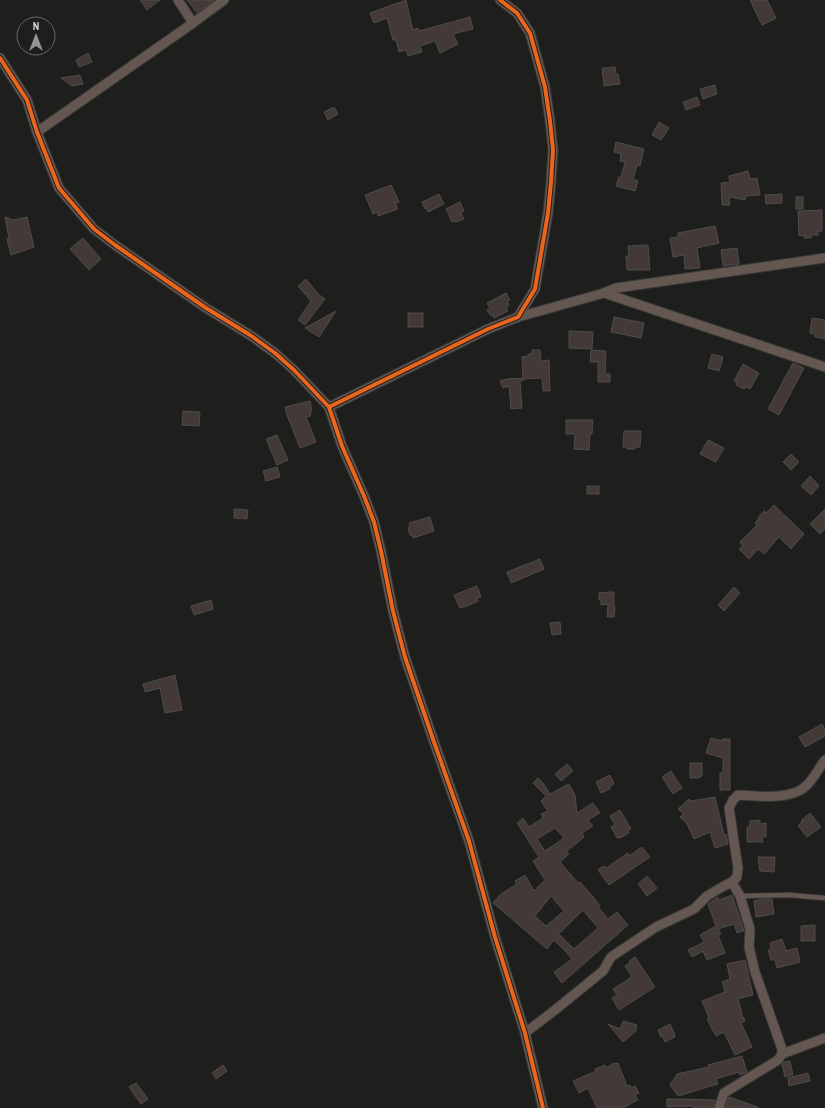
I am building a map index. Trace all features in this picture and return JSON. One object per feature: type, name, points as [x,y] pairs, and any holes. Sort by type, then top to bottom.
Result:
[{"type":"street","points":[[178,0],[193,23]]},
{"type":"street","points":[[37,132],[224,0]]},
{"type":"street","points":[[500,0],[517,13],[530,33],[545,86],[552,150],[548,213],[535,289],[518,317]]},
{"type":"street","points":[[0,58],[27,100],[37,132],[59,188],[94,229],[206,308],[250,334],[294,370],[329,406],[342,446],[374,522],[393,611],[405,656],[469,841],[495,937],[525,1033],[543,1108]]},
{"type":"street","points":[[329,406],[488,329],[518,317],[604,293],[616,288],[825,258]]},
{"type":"street","points":[[604,293],[825,367]]},
{"type":"street","points":[[525,1033],[556,1010],[603,971],[611,957],[656,927],[694,910],[707,896],[732,882],[737,877],[738,868],[729,808],[733,800],[738,795],[781,796],[795,793],[806,786],[825,760]]},
{"type":"street","points":[[732,882],[740,896],[750,929],[749,947],[755,972],[782,1049],[782,1054]]},
{"type":"street","points":[[719,1108],[724,1093],[778,1060],[782,1054],[825,1038]]},
{"type":"lane","points":[[740,896],[789,894],[825,898]]},
{"type":"building","points":[[140,0],[160,0],[147,10]]},
{"type":"building","points":[[187,0],[214,0],[197,13]]},
{"type":"building","points":[[406,0],[413,30],[418,28],[419,31],[470,17],[473,29],[453,34],[458,44],[440,53],[435,41],[420,46],[422,52],[408,56],[406,50],[399,52],[396,40],[393,40],[387,18],[374,23],[370,13]]},
{"type":"building","points":[[750,0],[767,0],[776,18],[762,25]]},
{"type":"building","points":[[88,53],[92,62],[79,67],[76,60]]},
{"type":"building","points":[[615,67],[620,84],[604,86],[602,68]]},
{"type":"building","points":[[80,75],[83,84],[72,86],[61,78]]},
{"type":"building","points":[[715,85],[717,94],[703,99],[700,89]]},
{"type":"building","points":[[697,97],[700,105],[686,110],[683,102]]},
{"type":"building","points":[[334,107],[338,114],[328,120],[324,112]]},
{"type":"building","points":[[659,122],[669,128],[661,140],[652,135]]},
{"type":"building","points":[[616,142],[644,149],[640,166],[637,165],[633,179],[638,181],[635,191],[616,186],[619,177],[621,177],[625,162],[620,161],[621,154],[614,152]]},
{"type":"building","points":[[748,171],[750,179],[757,178],[760,195],[746,196],[745,200],[729,197],[730,205],[722,205],[721,183],[730,182],[729,176]]},
{"type":"building","points":[[391,185],[399,202],[395,203],[398,209],[378,216],[377,212],[373,214],[365,195]]},
{"type":"building","points":[[439,194],[444,204],[428,212],[427,208],[425,209],[422,202]]},
{"type":"building","points":[[782,194],[782,203],[766,204],[765,195]]},
{"type":"building","points":[[796,197],[803,197],[803,209],[796,209]]},
{"type":"building","points":[[460,202],[464,211],[461,213],[464,219],[452,222],[446,209]]},
{"type":"building","points":[[822,210],[822,231],[818,231],[818,235],[811,235],[811,238],[804,238],[804,235],[799,236],[798,211]]},
{"type":"building","points":[[5,217],[13,220],[27,217],[34,247],[11,255],[7,239],[9,238]]},
{"type":"building","points":[[715,226],[719,243],[697,248],[700,268],[685,269],[684,255],[673,257],[670,238],[678,237],[678,233]]},
{"type":"building","points":[[83,238],[101,259],[89,270],[70,249]]},
{"type":"building","points":[[648,245],[650,270],[627,270],[626,256],[629,256],[628,246]]},
{"type":"building","points":[[737,248],[739,264],[723,266],[721,250]]},
{"type":"building","points":[[306,279],[318,294],[325,299],[305,325],[298,320],[311,301],[298,286]]},
{"type":"building","points":[[506,293],[510,300],[507,301],[509,305],[506,307],[508,311],[494,318],[493,315],[491,316],[487,310],[490,308],[487,303]]},
{"type":"building","points":[[336,311],[319,337],[305,328]]},
{"type":"building","points":[[408,313],[423,313],[423,327],[408,327]]},
{"type":"building","points":[[614,317],[644,323],[641,338],[611,332]]},
{"type":"building","points":[[812,318],[825,320],[825,339],[815,337],[815,334],[810,333]]},
{"type":"building","points":[[569,331],[593,332],[592,349],[569,348]]},
{"type":"building","points":[[532,350],[540,350],[541,361],[549,360],[550,391],[543,391],[542,378],[525,379],[520,382],[522,408],[511,409],[509,386],[503,388],[500,381],[506,379],[523,378],[522,357],[532,354]]},
{"type":"building","points":[[591,350],[606,351],[605,374],[610,374],[610,382],[598,382],[598,362],[590,362]]},
{"type":"building","points":[[712,354],[723,357],[719,371],[708,368]]},
{"type":"building","points":[[793,363],[804,368],[779,415],[768,409]]},
{"type":"building","points":[[743,364],[759,373],[750,389],[746,387],[744,389],[736,385],[737,383],[734,381]]},
{"type":"building","points":[[310,401],[312,411],[310,412],[311,416],[306,417],[316,442],[300,448],[285,407]]},
{"type":"building","points":[[183,411],[200,412],[199,426],[182,425]]},
{"type":"building","points":[[566,420],[593,420],[589,450],[574,449],[575,434],[566,434]]},
{"type":"building","points":[[624,431],[641,431],[640,447],[635,447],[635,449],[627,449],[627,447],[623,447]]},
{"type":"building","points":[[277,435],[288,460],[277,465],[266,439]]},
{"type":"building","points":[[708,440],[724,448],[716,462],[700,454]]},
{"type":"building","points":[[791,454],[799,462],[791,470],[783,462]]},
{"type":"building","points":[[277,467],[280,477],[266,481],[263,471]]},
{"type":"building","points":[[810,476],[819,486],[811,495],[801,486]]},
{"type":"building","points":[[587,486],[599,486],[599,494],[587,494]]},
{"type":"building","points":[[774,505],[804,534],[791,549],[779,537],[764,554],[758,549],[749,559],[739,549],[743,546],[740,542],[757,525],[755,523],[764,511],[766,513]]},
{"type":"building","points":[[234,509],[248,510],[247,519],[234,518]]},
{"type":"building","points":[[825,509],[825,529],[820,534],[810,524]]},
{"type":"building","points":[[430,517],[434,531],[413,538],[412,535],[410,535],[408,528],[410,527],[409,523]]},
{"type":"building","points":[[540,559],[544,569],[511,583],[507,572]]},
{"type":"building","points":[[477,586],[481,597],[477,598],[478,601],[460,608],[454,595]]},
{"type":"building","points":[[734,587],[740,593],[724,611],[718,605]]},
{"type":"building","points":[[614,592],[614,617],[607,617],[608,604],[601,605],[601,600],[599,600],[599,593]]},
{"type":"building","points":[[211,600],[213,609],[194,615],[191,606]]},
{"type":"building","points":[[560,622],[561,634],[552,635],[550,623]]},
{"type":"building","points":[[175,675],[182,710],[165,713],[160,688],[145,692],[143,684]]},
{"type":"building","points":[[822,724],[825,730],[825,736],[805,747],[799,737]]},
{"type":"building","points":[[711,738],[722,741],[722,739],[730,739],[730,790],[720,790],[720,773],[723,773],[723,758],[706,753]]},
{"type":"building","points":[[690,763],[702,763],[702,776],[698,778],[690,778]]},
{"type":"building","points":[[567,764],[573,771],[561,781],[555,774]]},
{"type":"building","points":[[671,771],[682,788],[673,794],[662,777]]},
{"type":"building","points":[[610,775],[614,784],[609,787],[610,789],[601,793],[596,782]]},
{"type":"building","points":[[538,778],[550,794],[569,784],[575,795],[577,813],[593,803],[600,813],[588,820],[593,826],[582,833],[584,837],[566,852],[569,854],[560,862],[578,883],[580,882],[594,898],[600,906],[598,907],[608,919],[617,912],[628,925],[562,983],[554,972],[572,959],[567,953],[554,940],[547,949],[493,903],[501,894],[517,884],[515,881],[525,875],[534,891],[545,880],[533,861],[539,857],[517,823],[523,818],[529,827],[543,818],[541,814],[548,811],[541,801],[546,796],[533,783]],"holes":[[[555,828],[564,838],[545,851],[537,839]],[[551,896],[564,911],[546,926],[535,916]],[[583,910],[598,928],[574,949],[559,934]]]},
{"type":"building","points":[[715,797],[724,835],[726,834],[728,844],[715,848],[710,832],[694,839],[687,824],[680,817],[684,814],[678,809],[689,799],[691,801]]},
{"type":"building","points":[[620,810],[631,829],[628,830],[629,833],[617,838],[611,827],[615,825],[610,816]]},
{"type":"building","points":[[810,813],[821,827],[807,837],[798,826]]},
{"type":"building","points":[[760,820],[760,824],[766,823],[766,837],[762,837],[763,842],[747,842],[747,827],[750,827],[750,821]]},
{"type":"building","points":[[642,847],[650,857],[609,885],[598,870],[604,866],[606,868],[628,853],[629,856]]},
{"type":"building","points":[[758,857],[775,857],[774,872],[760,871]]},
{"type":"building","points":[[647,876],[657,888],[647,896],[638,884]]},
{"type":"building","points":[[732,895],[744,931],[737,933],[734,924],[718,929],[721,934],[718,935],[725,953],[707,960],[703,951],[692,957],[688,950],[704,942],[700,935],[716,926],[708,904],[718,897],[719,900]]},
{"type":"building","points":[[772,899],[774,914],[756,917],[754,901]]},
{"type":"building","points":[[815,925],[815,941],[801,941],[801,926]]},
{"type":"building","points":[[782,939],[786,951],[797,948],[800,962],[777,968],[775,960],[771,960],[768,950],[771,949],[770,943]]},
{"type":"building","points":[[635,957],[655,987],[619,1010],[612,998],[617,995],[613,989],[632,977],[625,966]]},
{"type":"building","points":[[745,960],[753,995],[738,999],[741,1013],[745,1021],[741,1023],[752,1047],[735,1055],[724,1032],[716,1036],[707,1019],[709,1018],[702,1001],[725,992],[722,982],[730,979],[727,964]]},
{"type":"building","points":[[623,1021],[637,1025],[636,1031],[623,1042],[608,1024],[620,1029]]},
{"type":"building","points":[[670,1024],[675,1037],[665,1042],[658,1030]]},
{"type":"building","points":[[742,1056],[747,1072],[740,1075],[739,1072],[716,1079],[718,1084],[678,1096],[670,1085],[677,1074],[709,1067],[708,1065]]},
{"type":"building","points":[[790,1061],[793,1075],[785,1077],[782,1064]]},
{"type":"building","points":[[614,1063],[618,1063],[627,1086],[630,1085],[631,1088],[635,1086],[639,1093],[635,1095],[638,1100],[623,1108],[597,1108],[588,1088],[579,1093],[573,1081],[596,1071],[595,1069],[605,1065],[606,1068]]},
{"type":"building","points":[[223,1065],[227,1071],[216,1079],[212,1073]]},
{"type":"building","points":[[808,1073],[810,1081],[789,1086],[788,1078]]},
{"type":"building","points":[[136,1083],[148,1099],[141,1104],[129,1087]]},
{"type":"building","points":[[729,1097],[758,1107],[758,1108],[725,1108]]},
{"type":"building","points":[[667,1099],[715,1100],[713,1108],[693,1108],[693,1106],[667,1107]]},
{"type":"cycle path","points":[[500,0],[517,13],[530,33],[545,87],[550,121],[553,150],[551,182],[548,213],[535,289],[518,317],[488,329],[329,407],[342,446],[374,522],[393,611],[405,657],[469,841],[495,937],[525,1033],[543,1108]]},
{"type":"cycle path","points":[[0,58],[27,100],[37,132],[59,188],[94,229],[206,308],[250,335],[275,353],[294,370],[329,407]]}]
